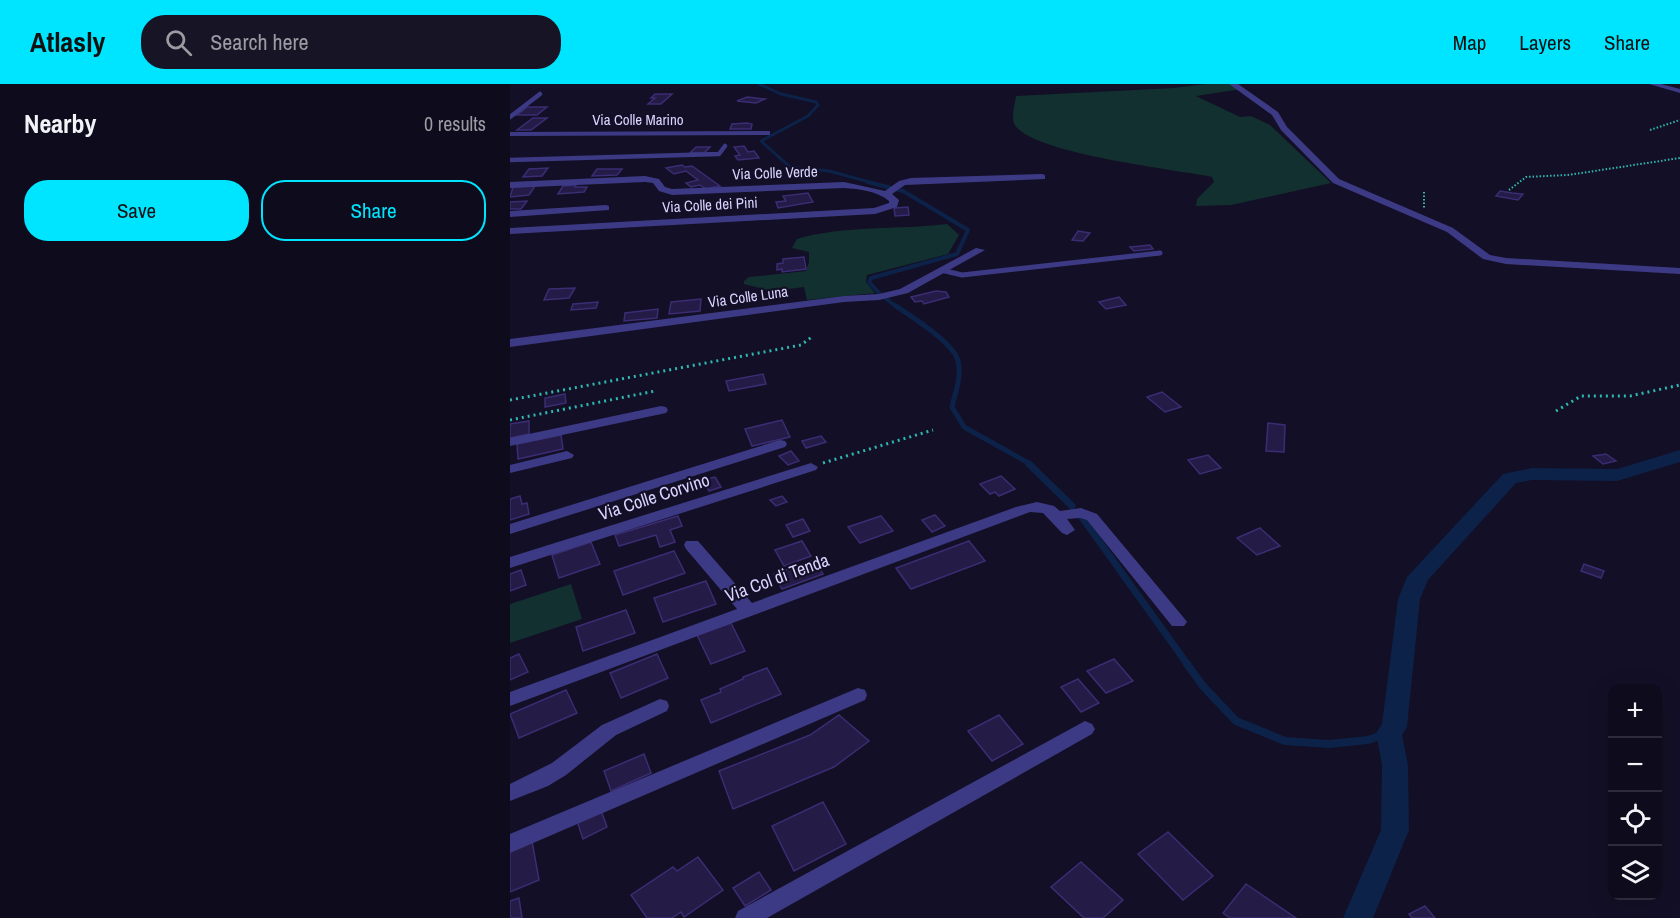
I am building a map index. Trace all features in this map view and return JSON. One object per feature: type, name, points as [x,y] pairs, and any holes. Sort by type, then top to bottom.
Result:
[{"type":"street","points":[[1233,84],[1275,114],[1284,128],[1336,181],[1450,230],[1487,257],[1511,262],[1680,271]]},
{"type":"street","points":[[1653,84],[1680,91]]},
{"type":"street","name":"Via Colle Marino","points":[[510,134],[767,133]]},
{"type":"street","name":"Via Colle Verde","points":[[510,185],[645,179],[658,182],[662,189],[672,192],[844,185],[892,190],[904,182],[913,181],[1042,177]]},
{"type":"street","name":"Via Colle dei Pini","points":[[510,231],[875,211],[894,205],[892,190]]},
{"type":"street","points":[[510,214],[606,208]]},
{"type":"street","points":[[576,228],[589,210]]},
{"type":"street","name":"Via Colle Luna","points":[[510,343],[844,299],[882,297],[910,289],[980,250]]},
{"type":"street","points":[[510,442],[661,410]]},
{"type":"street","points":[[510,529],[780,444]]},
{"type":"street","points":[[510,469],[567,455]]},
{"type":"street","name":"Via Colle Corvino","points":[[510,563],[811,467]]},
{"type":"street","name":"Via Col di Tenda","points":[[510,699],[1021,510],[1044,507],[1057,516],[1085,513],[1092,517],[1178,622]]},
{"type":"street","points":[[1057,516],[1067,530]]},
{"type":"street","points":[[692,544],[748,610]]},
{"type":"street","points":[[510,844],[858,695]]},
{"type":"street","points":[[510,793],[559,770],[609,730],[660,706]]},
{"type":"street","points":[[746,918],[1085,729]]},
{"type":"lane","points":[[510,117],[540,94]]},
{"type":"lane","points":[[510,160],[719,154],[725,146]]},
{"type":"lane","points":[[941,270],[962,275],[1160,254]]},
{"type":"path","points":[[1650,130],[1680,120]]},
{"type":"path","points":[[1509,190],[1521,179],[1533,175],[1568,175],[1680,158]]},
{"type":"path","points":[[510,400],[801,345],[813,336]]},
{"type":"path","points":[[1556,411],[1581,396],[1630,396],[1680,385]]},
{"type":"path","points":[[510,420],[655,391]]},
{"type":"path","points":[[811,467],[933,430]]},
{"type":"green space","points":[[1231,84],[1242,89],[1196,96],[1240,117],[1251,116],[1270,125],[1331,183],[1231,205],[1196,206],[1197,199],[1214,182],[1212,177],[1105,159],[1045,143],[1024,134],[1013,120],[1016,96],[1174,88]]},
{"type":"green space","points":[[947,224],[959,235],[948,254],[867,275],[866,282],[875,293],[807,300],[804,287],[772,291],[744,284],[749,277],[806,271],[809,252],[792,248],[797,239],[853,230]]},
{"type":"green space","points":[[571,584],[582,619],[510,643],[510,604]]},
{"type":"building","points":[[655,94],[672,94],[661,104],[648,104],[655,98],[651,98]]},
{"type":"building","points":[[747,97],[765,99],[756,103],[737,101]]},
{"type":"building","points":[[527,107],[547,107],[537,115],[517,115]]},
{"type":"building","points":[[533,118],[547,118],[531,130],[517,130]]},
{"type":"building","points":[[732,124],[752,124],[751,129],[730,129]]},
{"type":"building","points":[[744,146],[748,152],[754,151],[759,158],[738,160],[735,156],[740,155],[734,147]]},
{"type":"building","points":[[696,147],[710,147],[704,153],[690,153]]},
{"type":"building","points":[[692,166],[720,186],[706,189],[700,185],[691,187],[686,183],[698,180],[686,171],[674,174],[666,168]]},
{"type":"building","points":[[548,168],[542,176],[523,177],[529,169]]},
{"type":"building","points":[[597,169],[622,169],[617,175],[592,176]]},
{"type":"building","points":[[576,185],[575,187],[587,187],[584,192],[558,194],[563,186]]},
{"type":"building","points":[[535,186],[529,195],[510,197],[513,187]]},
{"type":"building","points":[[1500,191],[1523,194],[1518,200],[1496,196]]},
{"type":"building","points":[[808,193],[813,202],[778,208],[776,202],[786,201],[783,196]]},
{"type":"building","points":[[527,201],[521,209],[510,209],[510,202]]},
{"type":"building","points":[[908,207],[909,215],[895,216],[894,208]]},
{"type":"building","points":[[1078,231],[1090,233],[1083,241],[1072,240]]},
{"type":"building","points":[[1150,245],[1153,249],[1134,251],[1130,247]]},
{"type":"building","points":[[804,257],[806,269],[782,272],[782,269],[777,270],[777,264],[783,263],[783,259]]},
{"type":"building","points":[[575,288],[569,298],[544,300],[549,289]]},
{"type":"building","points":[[936,291],[946,292],[949,297],[924,304],[922,301],[915,302],[911,297]]},
{"type":"building","points":[[1119,297],[1126,305],[1106,309],[1099,302]]},
{"type":"building","points":[[701,299],[700,311],[669,314],[671,302]]},
{"type":"building","points":[[598,302],[596,308],[571,310],[573,304]]},
{"type":"building","points":[[658,309],[657,318],[624,321],[625,313]]},
{"type":"building","points":[[763,374],[766,384],[729,391],[726,381]]},
{"type":"building","points":[[1162,392],[1181,407],[1165,412],[1147,397]]},
{"type":"building","points":[[565,394],[566,403],[545,407],[545,398]]},
{"type":"building","points":[[782,420],[790,437],[752,446],[745,429]]},
{"type":"building","points":[[529,421],[529,434],[510,438],[510,424]]},
{"type":"building","points":[[1268,423],[1285,425],[1284,452],[1266,451]]},
{"type":"building","points":[[561,435],[563,449],[518,459],[517,444]]},
{"type":"building","points":[[821,436],[826,442],[806,448],[802,441]]},
{"type":"building","points":[[791,451],[799,461],[788,465],[779,456]]},
{"type":"building","points":[[1606,454],[1616,461],[1603,464],[1593,456]]},
{"type":"building","points":[[1208,455],[1221,468],[1200,474],[1188,460]]},
{"type":"building","points":[[1001,476],[1015,489],[999,496],[995,492],[990,494],[980,484]]},
{"type":"building","points":[[715,477],[721,487],[709,491],[703,480]]},
{"type":"building","points":[[520,496],[522,504],[527,503],[529,514],[510,520],[510,499]]},
{"type":"building","points":[[782,496],[787,502],[776,506],[770,500]]},
{"type":"building","points":[[935,515],[945,526],[932,532],[922,520]]},
{"type":"building","points":[[678,516],[682,526],[670,530],[675,542],[660,547],[656,535],[619,546],[615,535]]},
{"type":"building","points":[[881,516],[893,531],[860,543],[848,527]]},
{"type":"building","points":[[803,519],[810,531],[793,537],[786,525]]},
{"type":"building","points":[[1260,528],[1280,546],[1257,555],[1237,538]]},
{"type":"building","points":[[802,541],[811,556],[784,566],[775,550]]},
{"type":"building","points":[[969,541],[985,561],[911,589],[896,568]]},
{"type":"building","points":[[591,542],[600,564],[559,578],[552,555]]},
{"type":"building","points":[[674,551],[685,573],[623,595],[614,571]]},
{"type":"building","points":[[815,560],[823,574],[782,589],[774,574]]},
{"type":"building","points":[[1584,564],[1604,571],[1601,578],[1581,571]]},
{"type":"building","points":[[521,570],[526,585],[510,591],[510,574]]},
{"type":"building","points":[[706,581],[716,604],[663,622],[654,598]]},
{"type":"building","points":[[626,610],[635,633],[583,651],[576,627]]},
{"type":"building","points":[[731,623],[745,651],[711,664],[697,635]]},
{"type":"building","points":[[519,654],[528,672],[510,680],[510,658]]},
{"type":"building","points":[[657,654],[668,678],[621,698],[610,673]]},
{"type":"building","points":[[1114,659],[1133,681],[1106,693],[1087,671]]},
{"type":"building","points":[[767,668],[781,694],[711,723],[701,700],[721,692],[720,689],[743,677]]},
{"type":"building","points":[[1078,679],[1099,703],[1081,712],[1061,687]]},
{"type":"building","points":[[566,690],[577,713],[519,738],[510,714]]},
{"type":"building","points":[[839,715],[869,741],[834,767],[733,809],[719,771],[810,735]]},
{"type":"building","points":[[999,715],[1023,744],[992,761],[968,731]]},
{"type":"building","points":[[644,754],[651,773],[611,791],[604,771]]},
{"type":"building","points":[[823,802],[846,844],[794,871],[772,826]]},
{"type":"building","points":[[601,810],[607,827],[583,839],[577,821]]},
{"type":"building","points":[[1168,832],[1213,876],[1183,900],[1138,854]]},
{"type":"building","points":[[532,841],[539,880],[510,892],[510,850]]},
{"type":"building","points":[[698,857],[723,890],[684,917],[681,912],[672,918],[647,918],[631,895],[673,867],[677,871]]},
{"type":"building","points":[[1081,862],[1123,900],[1103,918],[1084,918],[1051,887]]},
{"type":"building","points":[[759,872],[771,890],[745,906],[733,888]]},
{"type":"building","points":[[1246,884],[1296,918],[1230,918],[1223,913]]},
{"type":"building","points":[[519,898],[522,918],[510,918],[510,901]]},
{"type":"building","points":[[1425,906],[1435,918],[1412,918],[1409,914]]},
{"type":"waterway","points":[[759,84],[781,94],[816,102],[818,105],[808,116],[761,141],[790,167],[829,171],[873,183]]},
{"type":"waterway","points":[[868,182],[903,191],[968,230],[957,254],[871,278],[869,282],[881,295]]},
{"type":"waterway","points":[[884,297],[898,308]]},
{"type":"waterway","points":[[896,306],[932,331],[955,354],[959,373],[952,407],[964,427],[1032,465]]},
{"type":"waterway","points":[[1358,918],[1395,830],[1395,765],[1389,733],[1394,727],[1409,599],[1418,577],[1510,478],[1532,474],[1617,475],[1650,467],[1680,456]]},
{"type":"waterway","points":[[1029,464],[1072,506]]},
{"type":"waterway","points":[[1081,516],[1188,665]]},
{"type":"waterway","points":[[1187,664],[1203,686],[1236,721],[1285,741],[1329,744],[1368,740],[1389,733]]}]
